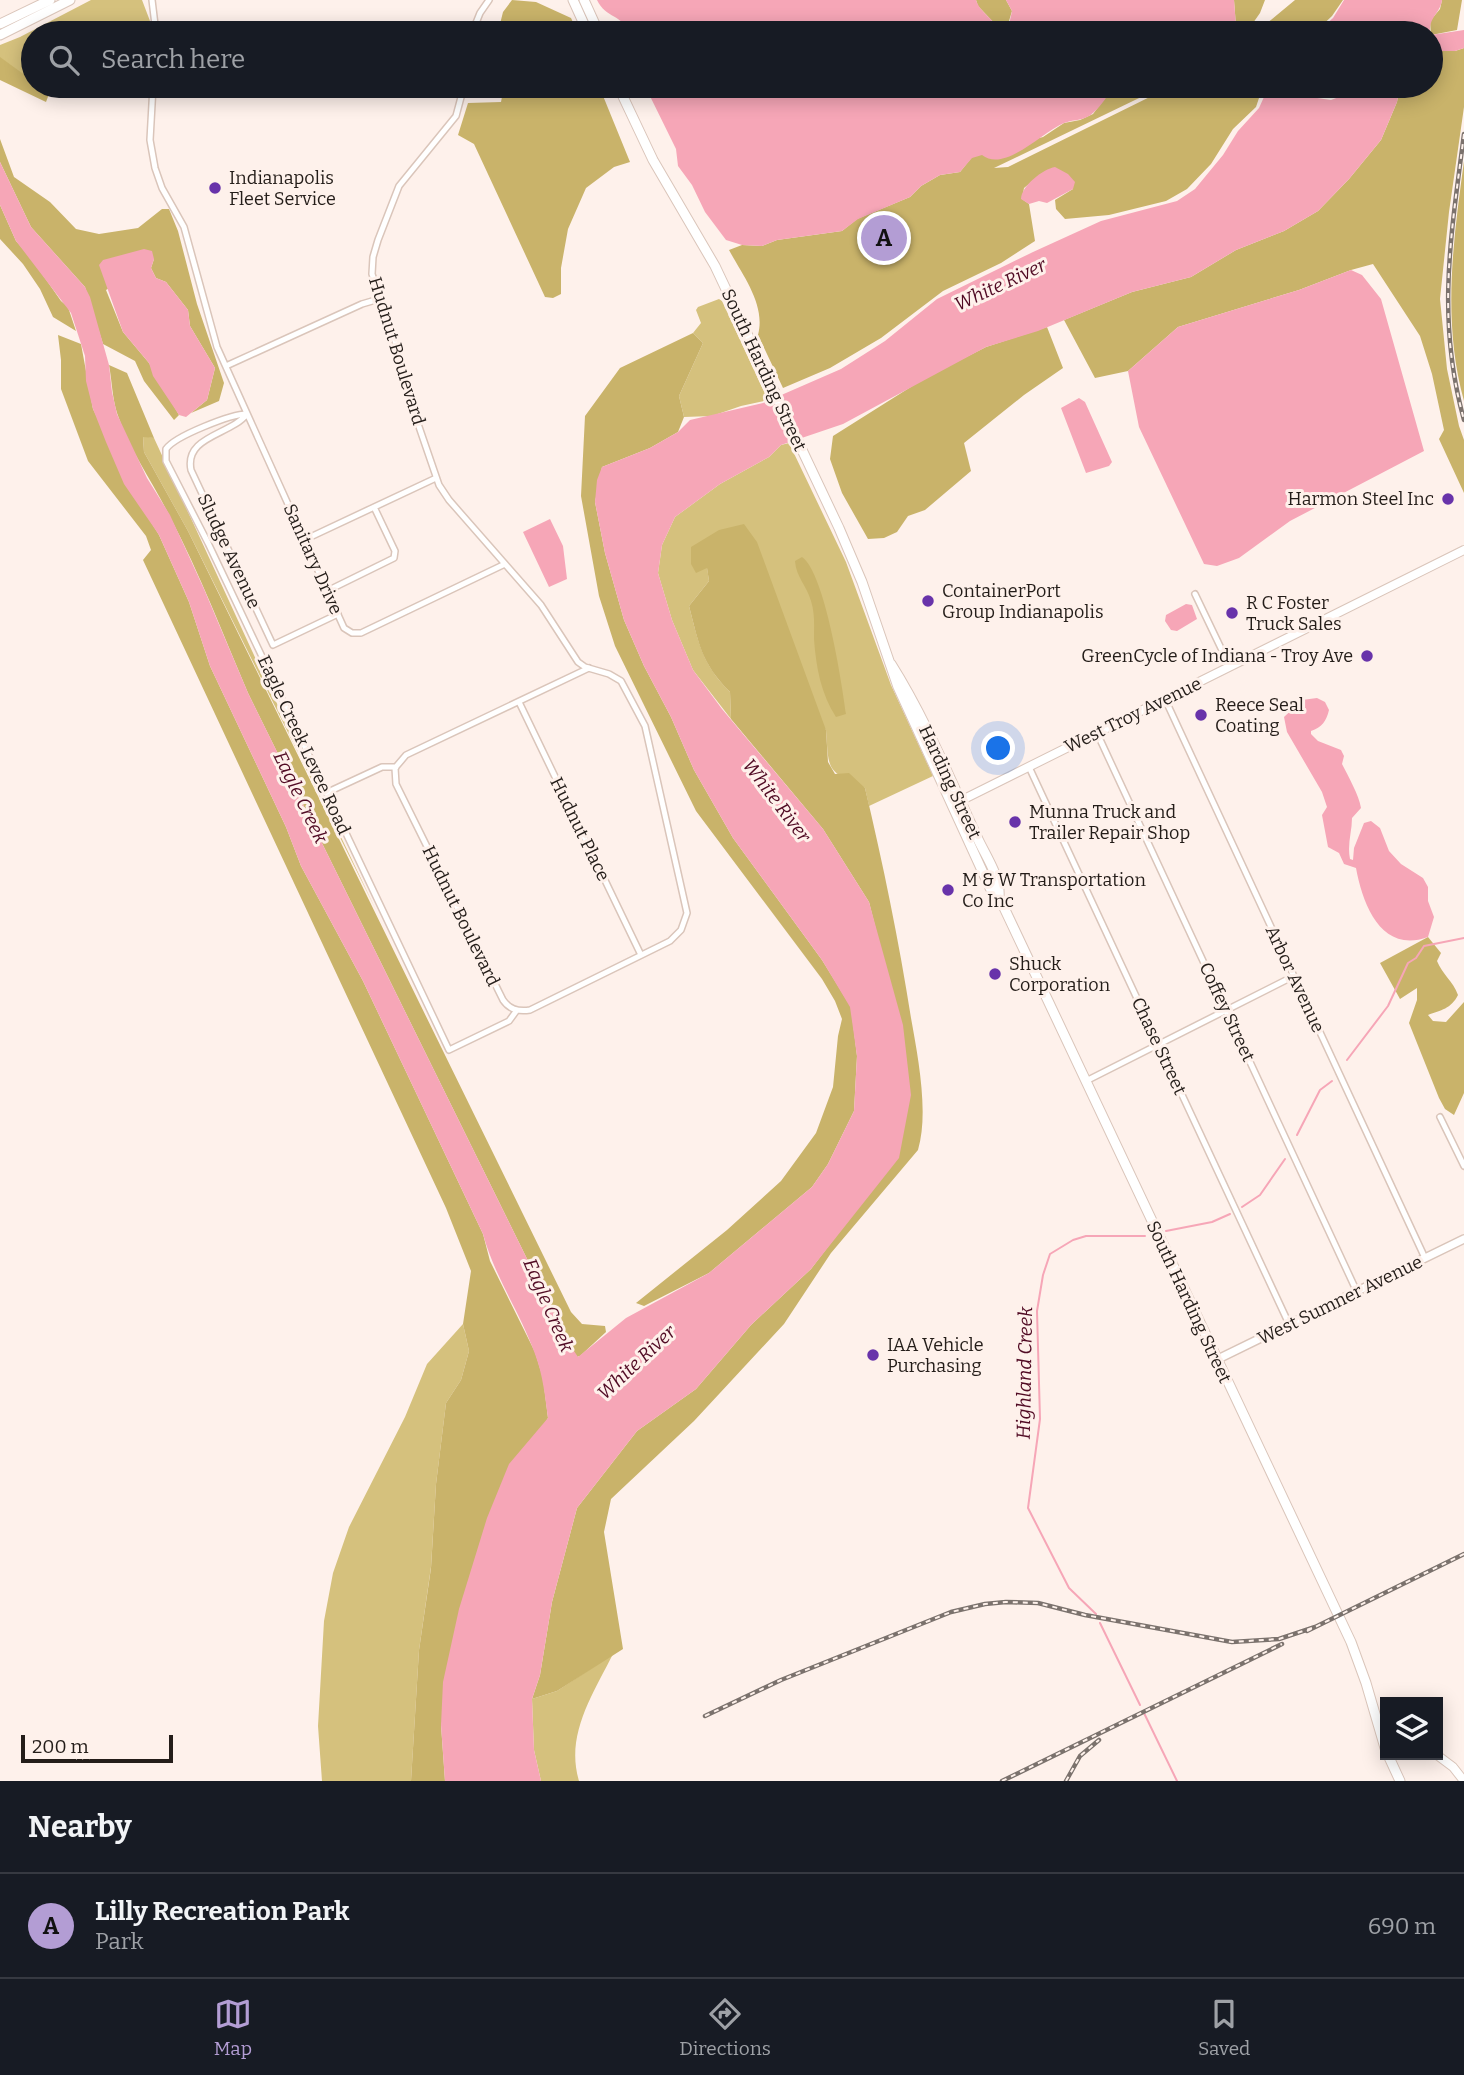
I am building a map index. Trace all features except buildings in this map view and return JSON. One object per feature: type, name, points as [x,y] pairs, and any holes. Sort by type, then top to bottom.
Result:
[{"type":"main road","points":[[0,24],[50,0]]},
{"type":"main road","points":[[28,21],[70,0]]},
{"type":"main road","points":[[573,0],[583,21]]},
{"type":"main road","points":[[584,0],[594,21]]},
{"type":"main road","points":[[0,35],[21,24]]},
{"type":"main road","name":"South Harding Street","points":[[624,98],[652,157],[710,257],[746,333],[855,565],[891,664]]},
{"type":"main road","name":"West Troy Avenue","points":[[956,803],[1464,550]]},
{"type":"main road","name":"Harding Street","points":[[891,664],[898,687],[998,884],[999,897]]},
{"type":"main road","name":"South Harding Street","points":[[999,897],[1351,1642],[1380,1731]]},
{"type":"main road","points":[[1390,1760],[1400,1781]]},
{"type":"main road","points":[[1443,1760],[1464,1781]]},
{"type":"street","points":[[152,0],[155,21]]},
{"type":"street","points":[[477,21],[489,0]]},
{"type":"street","name":"Sanitary Drive","points":[[152,98],[150,140],[155,168],[163,191],[184,227],[216,344],[347,631],[361,633],[505,564]]},
{"type":"street","name":"Hudnut Boulevard","points":[[396,766],[396,784],[496,987],[505,1003],[517,1010],[530,1010],[641,955],[676,936],[685,923],[686,909],[645,726],[621,681],[578,662],[545,610],[447,497],[436,478],[414,413],[395,341],[372,274],[373,257],[399,186],[443,135],[456,116],[461,98]]},
{"type":"street","points":[[226,366],[362,304],[379,299]]},
{"type":"street","name":"Sludge Avenue","points":[[247,414],[237,425],[195,448],[190,459],[191,470],[273,645],[338,614]]},
{"type":"street","name":"Eagle Creek Levee Road","points":[[247,414],[235,415],[174,441],[167,447],[166,459],[449,1050],[509,1021],[517,1010]]},
{"type":"street","points":[[304,540],[436,478]]},
{"type":"street","points":[[327,591],[395,557],[395,551],[374,507]]},
{"type":"street","points":[[1195,594],[1230,667]]},
{"type":"street","points":[[326,793],[382,767],[396,766],[406,755],[589,668]]},
{"type":"street","name":"Arbor Avenue","points":[[1165,699],[1425,1258]]},
{"type":"street","name":"Hudnut Place","points":[[519,702],[641,955]]},
{"type":"street","name":"Coffey Street","points":[[1097,733],[1357,1292]]},
{"type":"street","name":"Chase Street","points":[[1028,767],[1289,1324]]},
{"type":"street","points":[[1086,1081],[1294,976]]},
{"type":"street","points":[[1440,1117],[1464,1166]]},
{"type":"street","name":"West Sumner Avenue","points":[[1216,1360],[1464,1239]]},
{"type":"shaded area","points":[[91,0],[142,0],[150,21],[51,21]]},
{"type":"shaded area","points":[[512,0],[536,2],[572,21],[501,21],[503,12]]},
{"type":"shaded area","points":[[976,0],[1006,0],[1012,11],[1009,21],[992,21]]},
{"type":"shaded area","points":[[1234,0],[1265,0],[1254,21],[1236,21]]},
{"type":"shaded area","points":[[1295,0],[1343,0],[1327,21],[1270,21]]},
{"type":"shaded area","points":[[1442,0],[1462,0],[1457,30],[1443,33],[1443,21],[1430,21],[1440,9]]},
{"type":"shaded area","points":[[20,37],[21,73],[0,58],[0,45]]},
{"type":"shaded area","points":[[1464,48],[1464,107],[1440,299],[1447,369],[1464,440],[1464,493],[1439,439],[1444,430],[1432,374],[1420,336],[1373,264],[1178,327],[1128,371],[1095,378],[1064,320],[1132,292],[1191,277],[1236,250],[1284,231],[1318,211],[1381,140],[1398,98],[1443,98],[1443,51]]},
{"type":"shaded area","points":[[0,57],[21,72],[21,90],[0,80]]},
{"type":"shaded area","points":[[502,98],[604,98],[630,162],[614,167],[586,188],[568,229],[561,268],[561,294],[553,298],[545,297],[474,144],[458,135],[468,103],[501,102]]},
{"type":"shaded area","points":[[1105,98],[1139,98],[994,168],[1008,167],[1148,98],[1259,98],[1256,107],[1233,129],[1211,164],[1187,189],[1166,201],[1109,215],[1065,219],[1056,209],[1055,200],[1073,189],[1040,175],[1024,188],[1022,199],[1029,204],[1035,241],[1001,263],[943,291],[881,338],[830,368],[783,388],[758,335],[760,324],[756,302],[729,250],[742,245],[762,246],[777,240],[842,231],[857,219],[910,197],[921,186],[940,175],[960,172],[972,157],[1043,137],[1064,123],[1093,114]]},
{"type":"shaded area","points":[[0,139],[14,177],[50,202],[76,229],[99,234],[138,228],[162,209],[169,209],[224,383],[219,401],[191,413],[207,400],[215,368],[190,326],[188,310],[166,282],[156,278],[151,268],[154,259],[106,290],[123,332],[149,363],[179,415],[174,420],[144,381],[135,361],[103,344],[85,287],[31,227],[0,162]]},
{"type":"shaded area","points":[[1464,161],[1464,401],[1457,371],[1451,311],[1453,251]]},
{"type":"shaded area","points":[[0,205],[16,241],[68,307],[76,331],[53,317],[40,289],[23,264],[0,239]]},
{"type":"shaded area","points":[[719,299],[768,400],[712,416],[684,417],[679,396],[703,343],[693,333],[701,323],[696,310]]},
{"type":"shaded area","points":[[1047,327],[1063,368],[964,443],[971,471],[925,510],[908,516],[897,532],[884,538],[868,539],[842,493],[830,459],[833,436],[925,378],[986,347]]},
{"type":"shaded area","points":[[693,333],[703,343],[679,396],[684,417],[678,432],[650,448],[602,467],[595,502],[605,553],[624,620],[694,770],[733,838],[822,960],[851,1007],[857,1056],[854,1111],[828,1164],[812,1187],[709,1273],[644,1306],[636,1303],[727,1230],[781,1181],[816,1133],[833,1087],[842,1019],[822,979],[696,811],[615,646],[599,596],[581,496],[585,416],[620,368]]},
{"type":"shaded area","points":[[58,335],[81,344],[93,409],[143,509],[159,535],[189,602],[210,666],[286,827],[301,866],[363,981],[483,1234],[490,1261],[535,1352],[543,1378],[548,1418],[441,1725],[445,1781],[411,1781],[419,1650],[431,1568],[436,1484],[446,1403],[461,1380],[469,1351],[463,1324],[471,1271],[446,1208],[143,560],[151,550],[146,536],[88,461],[61,389]]},
{"type":"shaded area","points":[[109,365],[127,373],[154,438],[143,437],[144,452],[188,531],[571,1312],[582,1324],[605,1326],[606,1332],[580,1356],[577,1357],[568,1342],[248,693],[191,560],[122,427],[114,401]]},
{"type":"shaded area","points":[[143,436],[154,438],[376,910],[188,531],[144,452]]},
{"type":"shaded area","points":[[789,443],[846,562],[891,685],[933,776],[869,806],[865,788],[836,773],[832,768],[826,730],[707,567],[709,581],[689,606],[707,663],[730,692],[731,719],[693,670],[672,620],[658,573],[662,545],[675,517],[720,484],[769,457],[781,445]]},
{"type":"shaded area","points":[[744,524],[757,542],[826,730],[828,762],[835,774],[849,773],[865,788],[890,903],[917,1050],[923,1119],[921,1135],[918,1150],[831,1253],[784,1324],[694,1421],[611,1499],[604,1532],[623,1649],[557,1691],[532,1699],[540,1675],[552,1602],[577,1508],[637,1431],[696,1389],[751,1325],[811,1269],[846,1223],[883,958],[869,902],[823,829],[731,719],[730,692],[713,672],[699,642],[689,606],[709,581],[707,568],[696,573],[691,564],[691,547],[719,530]]},
{"type":"shaded area","points":[[802,557],[818,584],[831,630],[846,714],[836,717],[823,690],[818,670],[811,601],[796,567],[795,561]]},
{"type":"shaded area","points":[[1428,937],[1441,953],[1437,961],[1458,995],[1449,1006],[1428,1015],[1433,1021],[1446,1022],[1464,1002],[1464,1093],[1454,1115],[1445,1109],[1439,1098],[1409,1023],[1417,1000],[1417,988],[1400,999],[1380,963]]},
{"type":"shaded area","points":[[463,1324],[469,1351],[461,1380],[446,1403],[436,1484],[431,1567],[419,1650],[411,1781],[322,1781],[318,1726],[324,1621],[333,1573],[349,1527],[405,1417],[427,1364]]},
{"type":"shaded area","points":[[613,1654],[578,1731],[576,1764],[579,1781],[541,1781],[534,1750],[532,1699],[557,1691]]},
{"type":"water","points":[[597,0],[976,0],[992,21],[621,21]]},
{"type":"water","points":[[1006,0],[1234,0],[1236,21],[1010,21],[1012,11]]},
{"type":"water","points":[[1344,0],[1442,0],[1432,21],[1330,21]]},
{"type":"water","points":[[1464,30],[1464,48],[1443,51],[1443,33]]},
{"type":"water","points":[[651,98],[1106,98],[1091,115],[1064,123],[1012,155],[1001,159],[982,155],[972,158],[960,172],[940,175],[921,186],[910,197],[858,219],[842,231],[777,240],[762,246],[742,245],[726,240],[705,212],[692,185],[678,166],[676,149]]},
{"type":"water","points":[[1264,98],[1398,98],[1381,140],[1349,179],[1318,211],[1284,231],[1236,250],[1191,277],[1132,292],[1038,331],[986,347],[843,424],[781,445],[769,457],[720,484],[675,517],[662,545],[658,573],[672,620],[693,670],[722,709],[823,829],[869,902],[903,1025],[911,1095],[899,1158],[811,1269],[751,1325],[696,1389],[637,1431],[577,1508],[552,1602],[540,1675],[532,1699],[534,1750],[541,1781],[445,1781],[441,1725],[443,1682],[459,1609],[487,1518],[509,1464],[548,1418],[540,1370],[483,1234],[363,981],[301,866],[286,827],[210,666],[189,602],[159,535],[124,484],[93,409],[86,381],[85,356],[71,313],[16,241],[0,205],[0,162],[31,227],[85,287],[90,297],[109,365],[117,414],[147,478],[170,515],[248,693],[568,1342],[578,1357],[626,1318],[709,1273],[812,1187],[828,1164],[854,1111],[857,1056],[850,1007],[822,960],[733,838],[694,770],[624,620],[605,553],[595,502],[597,480],[602,467],[650,448],[678,432],[690,420],[763,403],[841,369],[885,341],[937,299],[1033,252],[1101,221],[1177,201],[1195,189],[1223,155],[1238,131],[1259,108]]},
{"type":"water","points":[[1055,167],[1068,174],[1075,182],[1073,189],[1047,203],[1039,201],[1029,204],[1021,199],[1034,179]]},
{"type":"water","points":[[144,249],[152,251],[154,259],[151,268],[156,278],[166,282],[188,310],[190,326],[215,368],[207,400],[186,417],[179,415],[153,376],[149,363],[123,332],[99,265],[103,260]]},
{"type":"water","points":[[1351,270],[1362,275],[1381,299],[1424,451],[1290,521],[1239,558],[1217,566],[1204,564],[1139,427],[1128,371],[1178,327],[1299,290]]},
{"type":"water","points":[[1079,398],[1085,402],[1112,462],[1109,466],[1086,473],[1061,408]]},
{"type":"water","points":[[550,519],[563,546],[567,579],[549,587],[523,532]]},
{"type":"water","points":[[1186,604],[1192,605],[1197,619],[1177,631],[1171,630],[1165,621],[1166,615]]},
{"type":"water","points":[[1317,698],[1325,702],[1329,710],[1323,724],[1311,731],[1311,734],[1318,741],[1341,750],[1344,756],[1342,764],[1361,808],[1352,818],[1350,859],[1353,860],[1354,848],[1364,823],[1371,821],[1380,828],[1389,851],[1401,864],[1423,878],[1428,887],[1428,901],[1434,917],[1428,937],[1398,939],[1387,933],[1370,911],[1356,868],[1344,864],[1339,853],[1328,847],[1322,815],[1327,807],[1322,792],[1287,732],[1284,717],[1302,700]]},
{"type":"waterway","name":"Highland Creek","points":[[1347,1060],[1388,1006],[1408,963],[1416,958],[1424,946],[1464,938]]},
{"type":"waterway","name":"Highland Creek","points":[[1297,1135],[1320,1090],[1332,1081]]},
{"type":"waterway","name":"Highland Creek","points":[[1242,1207],[1260,1195],[1285,1159]]},
{"type":"waterway","name":"Highland Creek","points":[[1166,1231],[1212,1222],[1230,1214]]},
{"type":"waterway","name":"Highland Creek","points":[[1096,1614],[1069,1588],[1028,1508],[1040,1419],[1037,1311],[1043,1275],[1050,1254],[1073,1240],[1086,1236],[1145,1236]]},
{"type":"waterway","name":"Highland Creek","points":[[1100,1623],[1140,1705]]},
{"type":"waterway","name":"Highland Creek","points":[[1144,1713],[1177,1781]]},
{"type":"railway","points":[[1464,134],[1451,242],[1448,312],[1455,383],[1464,420]]},
{"type":"railway","points":[[1307,1631],[1464,1554]]},
{"type":"railway","points":[[705,1716],[781,1680],[951,1612],[985,1604],[1038,1603],[1085,1615],[1232,1642],[1279,1639],[1315,1627]]},
{"type":"railway","points":[[1002,1781],[1282,1644]]},
{"type":"railway","points":[[1066,1781],[1080,1756],[1099,1740]]},
{"type":"place","name":"Indianapolis Fleet Service","points":[[215,188]]},
{"type":"place","name":"Lilly Recreation Park","points":[[884,238]]},
{"type":"place","name":"Harmon Steel Inc","points":[[1448,499]]},
{"type":"place","name":"ContainerPort Group Indianapolis","points":[[928,601]]},
{"type":"place","name":"R C Foster Truck Sales","points":[[1232,613]]},
{"type":"place","name":"GreenCycle of Indiana - Troy Ave","points":[[1367,656]]},
{"type":"place","name":"Reece Seal Coating","points":[[1201,715]]},
{"type":"place","name":"Munna Truck and Trailer Repair Shop","points":[[1015,822]]},
{"type":"place","name":"M & W Transportation Co Inc","points":[[948,890]]},
{"type":"place","name":"Shuck Corporation","points":[[995,974]]},
{"type":"place","name":"IAA Vehicle Purchasing","points":[[873,1355]]},
{"type":"water label","name":"White River","points":[[1000,284]]},
{"type":"water label","name":"Eagle Creek","points":[[301,797]]},
{"type":"water label","name":"White River","points":[[777,800]]},
{"type":"water label","name":"Eagle Creek","points":[[549,1305]]},
{"type":"water label","name":"White River","points":[[636,1362]]}]
